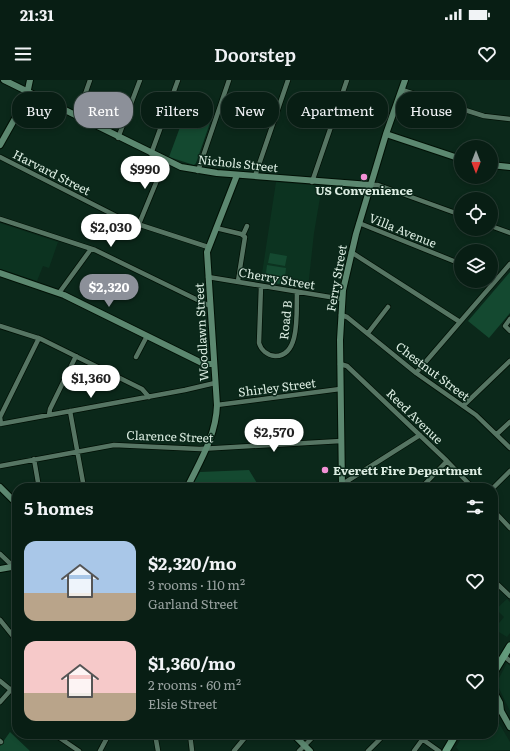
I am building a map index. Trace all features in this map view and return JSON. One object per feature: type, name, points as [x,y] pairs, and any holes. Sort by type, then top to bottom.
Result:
[{"type":"main road","points":[[498,669],[507,659],[510,646]]},
{"type":"main road","points":[[446,751],[453,739]]},
{"type":"street","name":"Nichols Street","points":[[4,80],[27,92]]},
{"type":"street","points":[[27,92],[30,80]]},
{"type":"street","points":[[85,92],[90,80]]},
{"type":"street","points":[[118,138],[140,80]]},
{"type":"street","points":[[151,154],[178,80]]},
{"type":"street","points":[[198,171],[229,80]]},
{"type":"street","points":[[255,176],[288,80]]},
{"type":"street","points":[[312,182],[346,80]]},
{"type":"street","name":"Ferry Street","points":[[340,483],[340,364],[342,299],[351,252],[359,222],[386,134],[405,80]]},
{"type":"street","points":[[402,90],[484,116],[510,119]]},
{"type":"street","points":[[0,145],[12,124]]},
{"type":"street","name":"Nichols Street","points":[[98,128],[165,161],[198,171],[312,182],[370,185]]},
{"type":"street","points":[[386,134],[454,157]]},
{"type":"street","name":"Harvard Street","points":[[0,157],[122,219],[208,247]]},
{"type":"street","points":[[139,224],[165,161]]},
{"type":"street","points":[[498,166],[510,167]]},
{"type":"street","name":"Woodlawn Street","points":[[190,483],[207,448],[215,425],[216,405],[208,276],[208,247],[237,175]]},
{"type":"street","points":[[370,185],[377,185],[454,212]]},
{"type":"street","points":[[0,219],[91,249],[210,306]]},
{"type":"street","name":"Villa Avenue","points":[[359,222],[454,261]]},
{"type":"street","points":[[238,282],[245,240],[243,235],[247,226]]},
{"type":"street","points":[[216,228],[243,235]]},
{"type":"street","points":[[498,229],[510,233]]},
{"type":"street","points":[[59,293],[91,249]]},
{"type":"street","points":[[351,252],[460,322]]},
{"type":"street","points":[[498,277],[510,264]]},
{"type":"street","points":[[0,273],[59,293],[204,364],[213,364]]},
{"type":"street","name":"Cherry Street","points":[[208,276],[342,299]]},
{"type":"street","name":"Road B","points":[[261,286],[259,343],[264,352],[272,356],[286,353],[293,345],[297,292]]},
{"type":"street","points":[[416,373],[488,288]]},
{"type":"street","points":[[368,333],[388,307]]},
{"type":"street","name":"Chestnut Street","points":[[341,315],[347,317],[416,373],[463,406],[497,434],[510,448]]},
{"type":"street","points":[[510,319],[505,326],[510,331]]},
{"type":"street","points":[[0,326],[39,338],[142,389],[149,397]]},
{"type":"street","points":[[136,358],[147,336]]},
{"type":"street","points":[[39,338],[1,417],[0,424],[149,397],[215,383]]},
{"type":"street","points":[[49,415],[50,409],[76,356]]},
{"type":"street","points":[[463,406],[510,360]]},
{"type":"street","name":"Reed Avenue","points":[[340,364],[347,366],[468,483]]},
{"type":"street","name":"Shirley Street","points":[[216,405],[340,389]]},
{"type":"street","points":[[70,411],[83,483]]},
{"type":"street","points":[[497,434],[510,422]]},
{"type":"street","points":[[346,483],[420,435]]},
{"type":"street","name":"Clarence Street","points":[[0,466],[77,451],[119,445],[207,448],[341,441]]},
{"type":"street","points":[[34,460],[38,483]]},
{"type":"street","points":[[426,483],[447,461]]},
{"type":"street","points":[[498,483],[510,470]]},
{"type":"street","points":[[0,487],[12,499]]},
{"type":"street","points":[[498,515],[510,528]]},
{"type":"street","points":[[0,554],[12,564]]},
{"type":"street","points":[[0,569],[12,568]]},
{"type":"street","points":[[498,585],[510,596]]},
{"type":"street","points":[[0,620],[12,635]]},
{"type":"street","points":[[0,681],[11,690],[0,702]]},
{"type":"street","points":[[498,699],[501,711]]},
{"type":"street","points":[[498,708],[510,727]]},
{"type":"street","points":[[61,739],[79,751]]},
{"type":"street","points":[[100,751],[106,739]]},
{"type":"street","points":[[156,739],[158,751]]},
{"type":"street","points":[[191,739],[192,751]]},
{"type":"street","points":[[234,751],[244,739]]},
{"type":"street","points":[[298,739],[310,751]]},
{"type":"street","points":[[299,751],[311,739]]},
{"type":"street","points":[[368,751],[380,739]]},
{"type":"street","points":[[414,751],[422,740],[439,751]]},
{"type":"shaded area","points":[[180,128],[208,128],[194,165],[169,157]]},
{"type":"shaded area","points":[[276,182],[322,186],[314,233],[308,288],[261,280]]},
{"type":"shaded area","points":[[0,223],[58,242],[49,268],[43,266],[37,281],[0,269]]},
{"type":"shaded area","points":[[270,253],[287,256],[285,266],[268,263]]},
{"type":"shaded area","points":[[267,265],[286,268],[284,285],[265,281]]},
{"type":"shaded area","points":[[510,272],[510,313],[489,338],[468,321],[496,288],[498,288]]},
{"type":"shaded area","points":[[249,470],[257,483],[194,483],[200,472]]},
{"type":"shaded area","points":[[507,599],[510,602],[510,633],[507,637],[498,631],[498,624],[504,617],[498,611],[498,607]]},
{"type":"shaded area","points":[[507,663],[510,666],[510,711],[498,686],[499,678]]},
{"type":"shaded area","points":[[498,722],[510,742],[510,750],[459,751],[456,747],[461,739],[498,739]]},
{"type":"shaded area","points":[[10,732],[12,734],[12,739],[17,739],[30,751],[0,751],[0,746]]},
{"type":"place","name":"US Convenience","points":[[364,177]]},
{"type":"place","name":"Everett Fire Department","points":[[325,470]]}]
